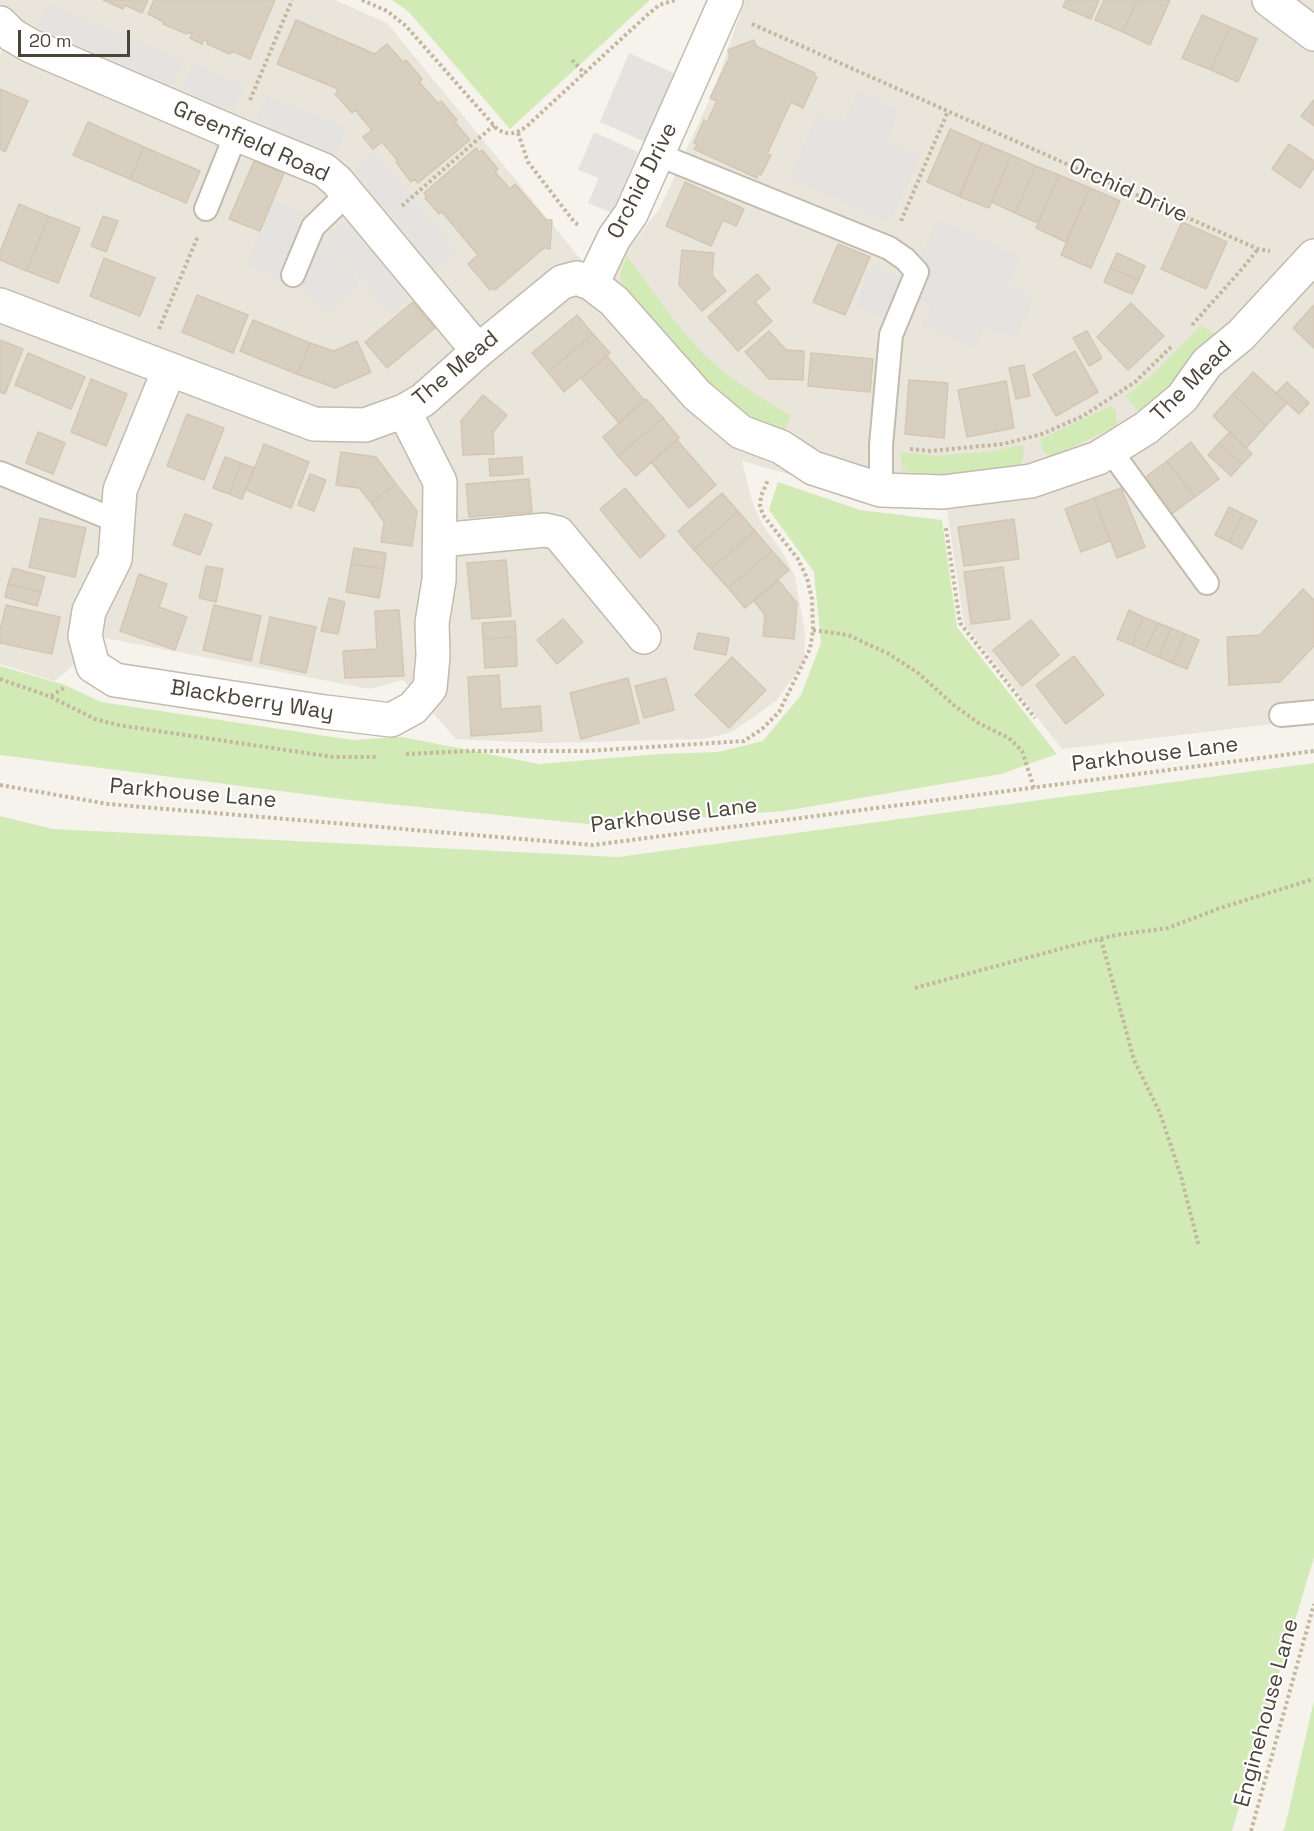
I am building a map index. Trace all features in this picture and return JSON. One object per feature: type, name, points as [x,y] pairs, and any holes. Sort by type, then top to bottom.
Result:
[{"type":"street","points":[[1269,0],[1314,34]]},
{"type":"street","name":"Orchid Drive","points":[[592,284],[614,238],[631,214],[659,155],[724,5]]},
{"type":"street","name":"Greenfield Road","points":[[0,23],[31,46],[324,170],[337,181],[477,351]]},
{"type":"street","name":"The Mead","points":[[0,305],[314,424],[365,425],[404,411],[423,400],[477,351],[562,282],[577,278],[592,284],[614,301],[697,394],[741,432],[781,447],[813,468],[881,490],[940,492],[1031,481],[1098,458],[1146,428],[1182,398],[1207,363],[1241,335],[1313,257]]},
{"type":"street","name":"Blackberry Way","points":[[157,365],[120,490],[115,559],[89,611],[86,628],[85,636],[93,666],[116,680],[301,709],[391,720],[413,708],[430,688],[433,656],[432,623],[438,580],[440,540],[440,482],[404,411]]},
{"type":"street","points":[[440,540],[545,530],[558,533],[644,637]]},
{"type":"lane","points":[[206,209],[236,134]]},
{"type":"lane","points":[[659,155],[890,248],[917,272],[891,335],[881,445],[881,490]]},
{"type":"lane","points":[[293,275],[313,227],[347,194]]},
{"type":"lane","points":[[1110,450],[1208,583]]},
{"type":"lane","points":[[0,473],[117,521]]},
{"type":"lane","points":[[1281,715],[1314,712]]},
{"type":"path","points":[[236,134],[292,0]]},
{"type":"path","points":[[362,0],[387,11],[406,26],[494,125],[506,135],[518,133],[659,5],[675,0]]},
{"type":"path","name":"Orchid Drive","points":[[724,5],[948,111],[1258,249],[1313,257]]},
{"type":"path","points":[[572,60],[585,74]]},
{"type":"path","points":[[890,248],[948,111]]},
{"type":"path","points":[[376,228],[494,125]]},
{"type":"path","points":[[518,133],[528,162],[575,223]]},
{"type":"path","points":[[157,365],[205,220],[206,209]]},
{"type":"path","points":[[1185,333],[1258,249]]},
{"type":"path","points":[[881,445],[930,451],[1004,444],[1042,434],[1083,416],[1135,382],[1177,342]]},
{"type":"path","points":[[781,447],[761,496],[760,506],[763,515],[798,559],[807,578],[812,599],[813,630],[848,635],[889,654],[918,673],[955,706],[980,724],[1009,738],[1022,751],[1034,788]]},
{"type":"path","points":[[940,492],[960,623],[1035,718]]},
{"type":"path","name":"Parkhouse Lane","points":[[0,785],[108,804],[593,845],[1314,751]]},
{"type":"path","points":[[915,988],[1101,939],[1167,928],[1220,908],[1314,879]]},
{"type":"path","points":[[1101,939],[1134,1060],[1160,1113],[1199,1247]]},
{"type":"path","name":"Enginehouse Lane","points":[[1251,1831],[1314,1604]]},
{"type":"shaded area","points":[[0,0],[335,0],[387,23],[601,284],[660,208],[715,87],[745,0],[1314,0],[1314,719],[1062,749],[964,624],[947,510],[861,500],[791,475],[742,461],[752,501],[762,524],[781,550],[795,576],[805,634],[804,662],[776,701],[732,732],[704,739],[542,743],[456,739],[403,680],[369,689],[105,638],[55,681],[0,664],[0,55],[2,49]]},
{"type":"shaded area","points":[[47,3],[184,60],[173,86],[36,29]]},
{"type":"shaded area","points":[[629,53],[674,73],[645,142],[600,122]]},
{"type":"shaded area","points":[[193,63],[245,86],[234,112],[181,90]]},
{"type":"shaded area","points":[[858,90],[900,108],[886,140],[920,155],[890,223],[789,179],[818,113],[843,124]]},
{"type":"shaded area","points":[[267,95],[347,128],[336,154],[256,121]]},
{"type":"shaded area","points":[[594,132],[638,152],[612,213],[588,203],[599,178],[578,170]]},
{"type":"shaded area","points":[[375,153],[456,250],[435,268],[354,171]]},
{"type":"shaded area","points":[[273,200],[306,215],[323,240],[360,284],[325,314],[305,290],[246,265]]},
{"type":"shaded area","points":[[937,219],[1021,256],[1009,285],[1034,297],[1015,340],[985,327],[975,349],[921,326],[931,305],[920,300],[907,329],[854,306],[872,265],[910,281]]},
{"type":"shaded area","points":[[347,222],[410,298],[390,314],[327,239]]},
{"type":"green space","points":[[392,0],[650,0],[510,129],[409,12]]},
{"type":"green space","points":[[627,256],[670,314],[705,355],[736,381],[791,416],[782,436],[718,392],[675,347],[621,281],[620,273]]},
{"type":"green space","points":[[1201,326],[1217,335],[1169,388],[1139,412],[1126,396],[1152,375]]},
{"type":"green space","points":[[1111,406],[1116,412],[1117,426],[1051,457],[1042,450],[1041,439]]},
{"type":"green space","points":[[1023,445],[1024,455],[1020,466],[940,476],[903,471],[900,452],[938,456],[992,451]]},
{"type":"green space","points":[[778,482],[860,510],[942,520],[957,627],[1057,754],[1001,774],[784,811],[597,825],[350,800],[0,755],[0,666],[65,685],[101,702],[352,740],[402,737],[539,764],[660,754],[718,752],[763,741],[801,695],[821,643],[814,572],[769,510]]},
{"type":"green space","points":[[1314,763],[1314,1557],[1232,1831],[0,1831],[0,816],[53,829],[618,857]]},
{"type":"green space","points":[[1314,1700],[1314,1831],[1283,1831],[1285,1827]]},
{"type":"building","points":[[103,0],[148,0],[142,13],[125,5],[123,9]]},
{"type":"building","points":[[154,0],[275,0],[250,59],[232,51],[230,54],[207,44],[208,41],[204,40],[202,44],[190,38],[192,34],[163,24],[164,22],[148,14]]},
{"type":"building","points":[[1066,0],[1099,0],[1091,19],[1063,7]]},
{"type":"building","points":[[1104,0],[1137,0],[1123,32],[1095,20]]},
{"type":"building","points":[[1137,0],[1170,0],[1150,45],[1123,32]]},
{"type":"building","points":[[1202,15],[1230,27],[1211,70],[1182,58]]},
{"type":"building","points":[[296,20],[375,54],[387,44],[403,62],[406,60],[422,79],[419,82],[438,103],[441,101],[470,140],[418,183],[415,179],[411,182],[396,162],[398,161],[382,142],[373,149],[363,137],[372,130],[355,110],[352,113],[335,94],[338,92],[336,88],[277,64]]},
{"type":"building","points":[[1230,27],[1257,39],[1238,82],[1211,70]]},
{"type":"building","points":[[754,40],[756,46],[815,73],[817,77],[803,108],[791,102],[767,154],[771,155],[761,175],[758,173],[757,178],[694,149],[697,145],[694,143],[704,120],[707,122],[717,101],[710,98],[730,56],[728,50]]},
{"type":"building","points":[[0,89],[28,101],[5,152],[0,149]]},
{"type":"building","points":[[1314,100],[1314,126],[1301,116]]},
{"type":"building","points":[[88,122],[144,147],[130,179],[73,155]]},
{"type":"building","points":[[950,129],[982,143],[959,196],[927,182]]},
{"type":"building","points":[[982,143],[1011,155],[989,208],[960,197]]},
{"type":"building","points":[[1289,144],[1314,161],[1314,168],[1300,188],[1272,169]]},
{"type":"building","points":[[144,147],[200,171],[186,203],[130,179]]},
{"type":"building","points":[[476,148],[479,152],[482,150],[498,169],[495,172],[510,189],[515,184],[546,220],[552,220],[550,249],[544,248],[495,290],[493,288],[490,290],[468,264],[478,255],[442,212],[439,214],[425,198],[427,196],[424,193]]},
{"type":"building","points":[[1011,155],[1036,166],[1015,213],[992,202]]},
{"type":"building","points":[[254,161],[284,173],[260,231],[229,219]]},
{"type":"building","points":[[1036,166],[1059,175],[1038,223],[1015,213]]},
{"type":"building","points":[[1059,175],[1090,188],[1066,242],[1036,228]]},
{"type":"building","points":[[685,182],[744,209],[736,226],[723,220],[711,246],[666,226]]},
{"type":"building","points":[[1090,188],[1120,201],[1091,268],[1061,255]]},
{"type":"building","points":[[19,204],[48,216],[27,271],[0,260],[0,252]]},
{"type":"building","points":[[48,216],[80,228],[58,283],[27,271]]},
{"type":"building","points":[[103,216],[118,221],[106,252],[91,246]]},
{"type":"building","points":[[1182,222],[1227,242],[1206,289],[1161,269]]},
{"type":"building","points":[[838,244],[870,257],[845,315],[813,302]]},
{"type":"building","points":[[682,250],[714,253],[712,275],[726,291],[702,311],[679,285]]},
{"type":"building","points":[[1117,253],[1145,266],[1139,280],[1110,268]]},
{"type":"building","points":[[104,258],[155,278],[140,316],[90,296]]},
{"type":"building","points":[[1110,268],[1139,280],[1132,294],[1104,282]]},
{"type":"building","points":[[757,274],[770,289],[755,302],[772,321],[738,351],[708,317]]},
{"type":"building","points":[[197,295],[248,315],[233,353],[182,332]]},
{"type":"building","points":[[413,302],[435,328],[387,368],[365,342]]},
{"type":"building","points":[[1131,303],[1164,336],[1128,370],[1097,337]]},
{"type":"building","points":[[1314,305],[1314,348],[1293,328]]},
{"type":"building","points":[[577,315],[593,334],[548,372],[532,353]]},
{"type":"building","points":[[253,320],[310,343],[297,374],[240,351]]},
{"type":"building","points":[[769,331],[786,350],[804,351],[803,380],[769,379],[745,352]]},
{"type":"building","points":[[1087,331],[1102,358],[1089,366],[1073,338]]},
{"type":"building","points":[[593,334],[610,353],[564,392],[548,372]]},
{"type":"building","points":[[0,340],[23,349],[5,394],[0,392]]},
{"type":"building","points":[[357,341],[371,372],[335,388],[297,374],[310,343],[334,351]]},
{"type":"building","points":[[1075,351],[1098,392],[1056,416],[1033,375]]},
{"type":"building","points":[[28,353],[85,377],[71,409],[15,385]]},
{"type":"building","points":[[811,353],[873,359],[870,392],[808,386]]},
{"type":"building","points":[[607,356],[644,400],[619,423],[581,378]]},
{"type":"building","points":[[1024,365],[1030,396],[1016,399],[1009,368]]},
{"type":"building","points":[[1253,372],[1287,403],[1266,426],[1233,394]]},
{"type":"building","points":[[91,379],[127,394],[106,446],[71,432]]},
{"type":"building","points":[[909,380],[948,383],[944,438],[905,434]]},
{"type":"building","points":[[1006,381],[1014,428],[967,437],[958,390]]},
{"type":"building","points":[[1287,382],[1309,403],[1299,414],[1276,393]]},
{"type":"building","points":[[1233,394],[1266,426],[1246,448],[1213,416]]},
{"type":"building","points":[[483,395],[507,415],[493,432],[494,454],[463,455],[461,421]]},
{"type":"building","points":[[646,399],[663,418],[618,456],[603,437]]},
{"type":"building","points":[[187,414],[224,428],[204,480],[167,466]]},
{"type":"building","points":[[663,418],[679,438],[636,476],[618,456]]},
{"type":"building","points":[[38,432],[65,443],[53,474],[26,463]]},
{"type":"building","points":[[1230,432],[1252,454],[1242,464],[1219,443]]},
{"type":"building","points":[[677,440],[716,485],[689,508],[651,462]]},
{"type":"building","points":[[1191,442],[1219,479],[1195,497],[1167,461]]},
{"type":"building","points":[[1219,443],[1242,464],[1231,476],[1208,455]]},
{"type":"building","points":[[264,444],[309,462],[291,508],[246,490]]},
{"type":"building","points":[[341,452],[376,457],[396,484],[371,503],[359,488],[336,485]]},
{"type":"building","points":[[225,457],[241,463],[229,494],[213,488]]},
{"type":"building","points":[[522,457],[523,474],[490,476],[489,459]]},
{"type":"building","points":[[1167,461],[1195,497],[1170,515],[1143,479]]},
{"type":"building","points":[[241,463],[254,468],[242,499],[229,494]]},
{"type":"building","points":[[310,474],[326,480],[314,511],[298,505]]},
{"type":"building","points":[[529,479],[532,512],[469,517],[466,484]]},
{"type":"building","points":[[396,484],[417,511],[412,546],[381,542],[384,522],[371,503]]},
{"type":"building","points":[[625,488],[665,536],[640,558],[600,509]]},
{"type":"building","points":[[1121,488],[1145,547],[1117,558],[1094,498]]},
{"type":"building","points":[[722,493],[738,511],[694,550],[678,531]]},
{"type":"building","points":[[1094,498],[1110,541],[1081,552],[1065,509]]},
{"type":"building","points":[[1229,507],[1243,514],[1229,542],[1215,535]]},
{"type":"building","points":[[738,511],[755,531],[711,569],[694,550]]},
{"type":"building","points":[[185,514],[212,524],[200,555],[173,545]]},
{"type":"building","points":[[1243,514],[1257,521],[1242,549],[1229,542]]},
{"type":"building","points":[[40,518],[86,528],[75,577],[29,567]]},
{"type":"building","points":[[1014,519],[1019,559],[964,566],[958,527]]},
{"type":"building","points":[[755,531],[772,551],[728,588],[711,569]]},
{"type":"building","points":[[354,548],[386,553],[384,569],[351,564]]},
{"type":"building","points":[[772,551],[789,570],[745,608],[728,588]]},
{"type":"building","points":[[506,560],[511,616],[472,619],[467,563]]},
{"type":"building","points":[[351,564],[384,569],[379,598],[346,592]]},
{"type":"building","points":[[206,566],[223,569],[216,602],[199,598]]},
{"type":"building","points":[[1003,567],[1010,619],[971,624],[964,572]]},
{"type":"building","points":[[13,568],[45,577],[41,592],[8,584]]},
{"type":"building","points":[[139,574],[167,584],[159,607],[187,617],[175,650],[120,631]]},
{"type":"building","points":[[778,580],[797,603],[794,639],[763,636],[765,615],[754,601]]},
{"type":"building","points":[[8,584],[41,592],[37,606],[5,597]]},
{"type":"building","points":[[1303,589],[1314,600],[1314,646],[1280,682],[1229,685],[1227,637],[1260,635]]},
{"type":"building","points":[[329,598],[345,602],[338,634],[321,631]]},
{"type":"building","points":[[6,605],[60,617],[52,654],[0,643],[0,631]]},
{"type":"building","points":[[214,605],[261,616],[251,661],[203,650]]},
{"type":"building","points":[[399,610],[404,676],[345,678],[343,651],[377,649],[375,611]]},
{"type":"building","points":[[1129,610],[1143,617],[1132,645],[1117,639]]},
{"type":"building","points":[[270,617],[316,627],[306,673],[260,663]]},
{"type":"building","points":[[1143,617],[1158,623],[1145,651],[1132,645]]},
{"type":"building","points":[[563,619],[583,642],[557,664],[537,640]]},
{"type":"building","points":[[1031,620],[1059,655],[1022,686],[993,650]]},
{"type":"building","points":[[515,621],[516,637],[483,639],[482,623]]},
{"type":"building","points":[[1158,623],[1171,628],[1159,657],[1145,651]]},
{"type":"building","points":[[1171,628],[1185,634],[1172,663],[1159,657]]},
{"type":"building","points":[[698,633],[729,638],[726,655],[694,649]]},
{"type":"building","points":[[1185,634],[1199,640],[1187,669],[1172,663]]},
{"type":"building","points":[[516,637],[517,666],[485,668],[483,639]]},
{"type":"building","points":[[1074,656],[1104,695],[1066,724],[1036,685]]},
{"type":"building","points":[[732,657],[766,690],[729,728],[695,695]]},
{"type":"building","points":[[499,675],[501,709],[540,706],[542,731],[471,736],[468,677]]},
{"type":"building","points":[[628,678],[639,723],[581,739],[570,693]]},
{"type":"building","points":[[666,678],[674,710],[644,718],[635,686]]}]
